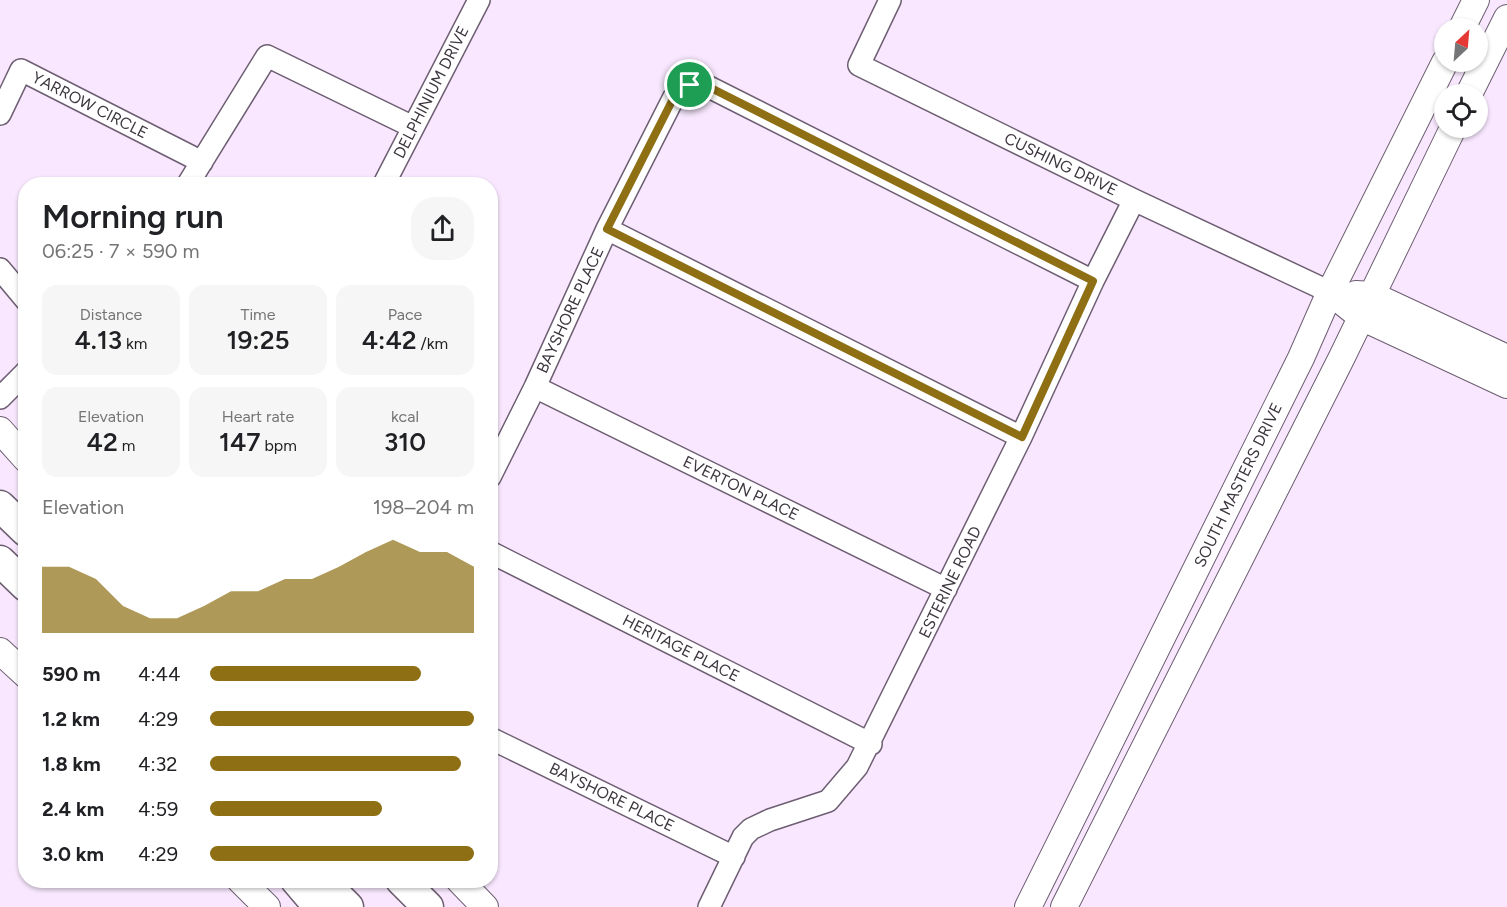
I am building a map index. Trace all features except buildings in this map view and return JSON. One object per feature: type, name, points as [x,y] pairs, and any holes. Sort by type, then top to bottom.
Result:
[{"type":"highway","points":[[0,495],[15,521]]},
{"type":"highway","points":[[0,561],[18,578]]},
{"type":"highway","points":[[0,587],[18,602]]},
{"type":"highway","points":[[303,888],[319,907]]},
{"type":"highway","points":[[329,888],[348,907]]},
{"type":"highway","points":[[389,888],[406,907]]},
{"type":"highway","points":[[409,888],[428,907]]},
{"type":"main road","points":[[1467,18],[1476,0]]},
{"type":"main road","points":[[1474,84],[1507,18]]},
{"type":"main road","name":"SOUTH MASTERS DRIVE","points":[[1028,907],[1440,72]]},
{"type":"main road","name":"SOUTH MASTERS DRIVE","points":[[1064,907],[1367,306],[1448,138]]},
{"type":"main road","points":[[1330,292],[1507,358]]},
{"type":"main road","points":[[1367,306],[1507,385]]},
{"type":"main road","points":[[0,430],[18,450]]},
{"type":"main road","points":[[0,651],[18,668]]},
{"type":"main road","points":[[248,888],[267,907]]},
{"type":"main road","points":[[467,888],[485,907]]},
{"type":"street","name":"DELPHINIUM DRIVE","points":[[388,177],[478,0]]},
{"type":"street","name":"CUSHING DRIVE","points":[[890,0],[859,65],[1134,200],[1330,292]]},
{"type":"street","points":[[192,177],[267,56],[413,127]]},
{"type":"street","name":"YARROW CIRCLE","points":[[0,114],[21,70],[202,162]]},
{"type":"street","name":"BAYSHORE PLACE","points":[[498,461],[535,387],[607,229],[674,97],[690,85],[705,85],[1093,281]]},
{"type":"street","name":"ESTERINE ROAD","points":[[709,907],[743,837],[751,829],[770,820],[828,801],[857,767],[871,744],[1022,437],[1093,281],[1134,200]]},
{"type":"street","points":[[607,229],[1022,437]]},
{"type":"street","points":[[0,269],[18,290]]},
{"type":"street","points":[[0,398],[18,380]]},
{"type":"street","name":"EVERTON PLACE","points":[[535,387],[946,589]]},
{"type":"street","name":"HERITAGE PLACE","points":[[498,556],[871,744]]},
{"type":"street","name":"BAYSHORE PLACE","points":[[498,742],[734,857]]},
{"type":"route","points":[[690,85],[705,85],[1093,281],[1022,437],[607,229],[674,97],[690,85]]}]
